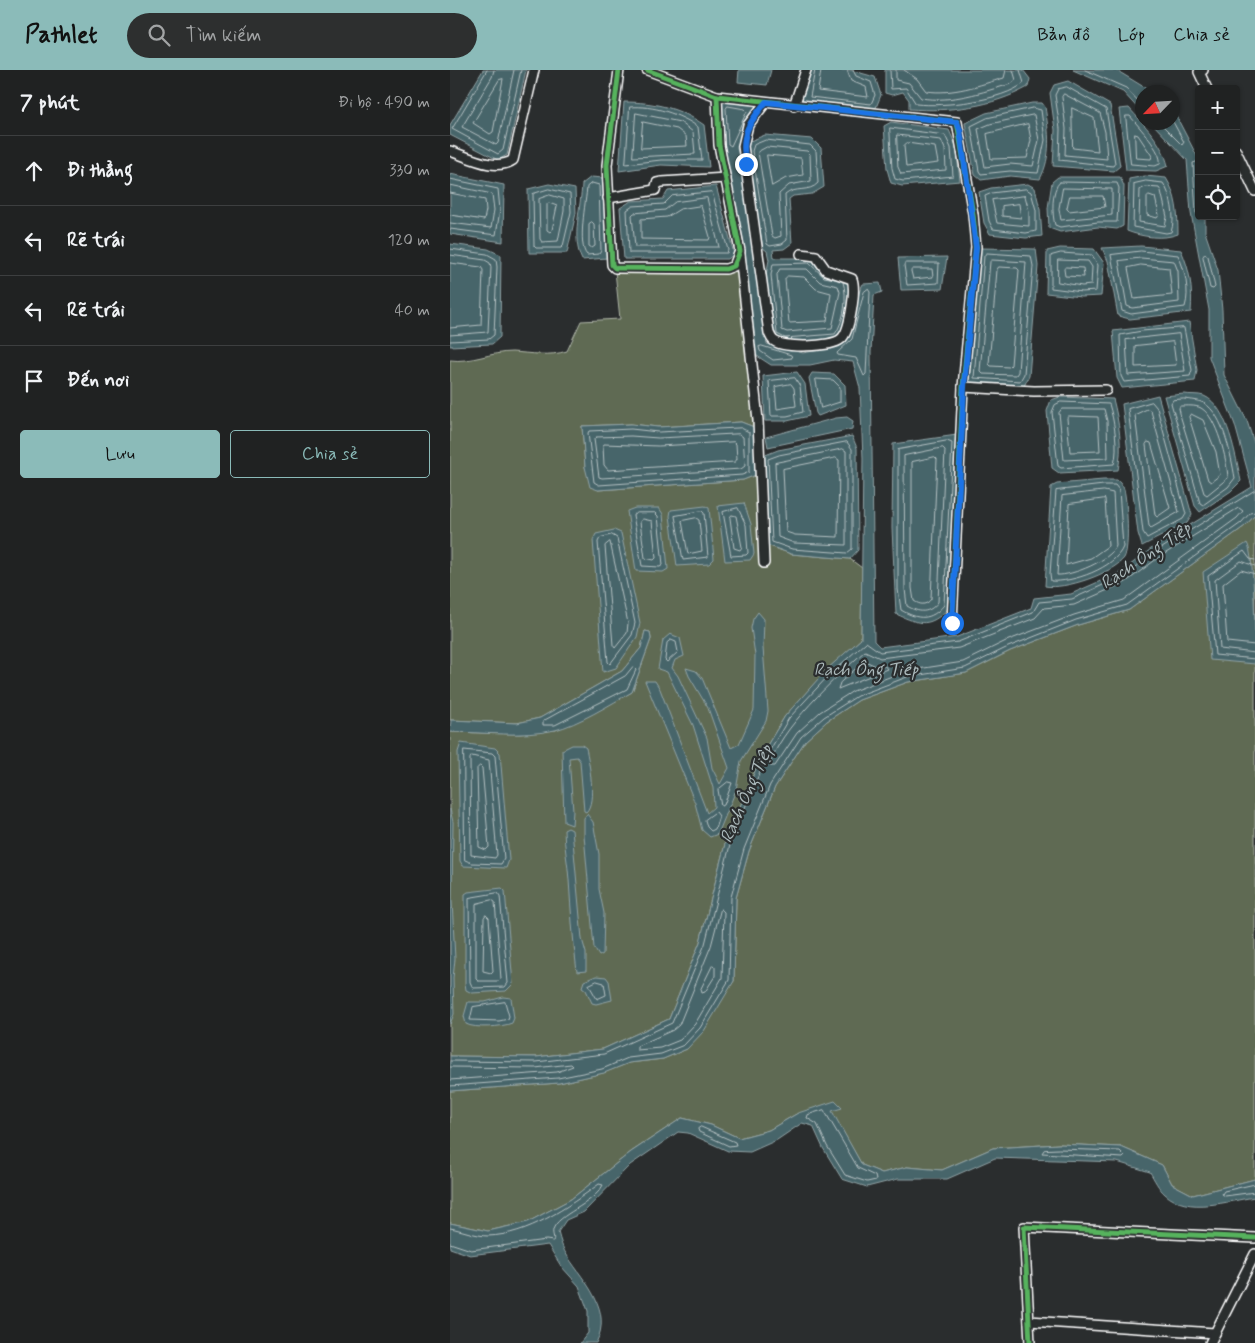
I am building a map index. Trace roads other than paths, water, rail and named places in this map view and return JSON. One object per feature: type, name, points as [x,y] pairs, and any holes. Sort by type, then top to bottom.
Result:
[{"type":"street","points":[[450,151],[497,166],[513,160],[534,70]]},
{"type":"street","points":[[619,70],[607,165],[614,267],[726,269],[734,266],[740,251]]},
{"type":"street","points":[[647,70],[717,96],[794,106],[957,122],[960,130],[973,214],[976,247],[964,387],[952,623]]},
{"type":"street","points":[[794,106],[806,70]]},
{"type":"street","points":[[1203,70],[1199,72],[1205,85]]},
{"type":"street","points":[[717,96],[719,145],[740,251],[758,420],[764,563]]},
{"type":"street","points":[[766,102],[748,125],[742,146],[769,333],[773,340],[781,344],[815,346],[836,343],[846,334],[850,315],[852,279],[826,270],[816,256],[801,254]]},
{"type":"street","points":[[1240,159],[1255,191]]},
{"type":"street","points":[[608,198],[655,190],[657,183],[662,182],[726,178]]},
{"type":"street","points":[[964,387],[1034,391],[1106,390]]},
{"type":"street","points":[[1030,1343],[1024,1227],[1255,1238]]},
{"type":"street","points":[[1210,1343],[1255,1254]]},
{"type":"street","points":[[1029,1321],[1215,1333]]},
{"type":"water","points":[[483,70],[526,70],[507,155],[498,160],[450,135],[450,125]]},
{"type":"water","points":[[739,70],[771,70],[767,85],[738,82]]},
{"type":"water","points":[[811,70],[850,70],[875,77],[881,95],[875,110],[801,101]]},
{"type":"water","points":[[885,70],[1023,70],[1030,79],[1028,87],[985,104],[955,109],[924,110],[909,109],[909,100],[903,92],[892,95],[885,93]]},
{"type":"water","points":[[1073,70],[1116,70],[1141,85],[1135,85],[1135,105],[1123,92]]},
{"type":"water","points":[[1068,81],[1110,105],[1120,166],[1114,171],[1053,166],[1055,130],[1050,93],[1054,85]]},
{"type":"water","name":"Rạch Ông Tiếp","points":[[720,100],[759,105],[745,123],[737,147],[760,282],[767,344],[803,353],[834,347],[848,337],[863,284],[880,283],[882,292],[874,295],[871,352],[874,641],[880,647],[957,637],[1031,608],[1034,598],[1071,594],[1121,572],[1151,549],[1252,487],[1235,425],[1209,357],[1209,310],[1191,213],[1187,160],[1159,130],[1180,130],[1180,123],[1195,152],[1195,220],[1205,220],[1205,232],[1218,270],[1222,310],[1224,375],[1247,421],[1255,446],[1255,515],[1245,526],[1129,610],[1078,625],[1010,651],[966,673],[908,682],[859,700],[827,721],[805,741],[775,787],[749,851],[736,898],[734,981],[704,1031],[687,1049],[663,1059],[629,1063],[604,1073],[559,1083],[450,1091],[450,1056],[536,1057],[603,1049],[669,1019],[700,942],[726,840],[763,752],[785,716],[827,669],[861,639],[863,458],[860,388],[853,362],[834,360],[810,365],[771,365],[754,354],[723,145]]},
{"type":"water","points":[[624,102],[646,103],[666,107],[686,114],[704,125],[709,167],[661,165],[619,171]]},
{"type":"water","points":[[1032,103],[1042,103],[1045,107],[1048,126],[1048,153],[1040,179],[1010,176],[981,180],[975,175],[965,123],[986,113]]},
{"type":"water","points":[[1129,108],[1135,115],[1135,130],[1148,130],[1162,150],[1168,166],[1156,171],[1126,170],[1119,109]]},
{"type":"water","points":[[891,122],[949,130],[956,146],[960,181],[902,186],[891,183],[887,169],[884,126]]},
{"type":"water","points":[[765,135],[812,139],[821,148],[824,187],[812,194],[793,196],[789,199],[792,243],[784,249],[773,250],[774,258],[812,258],[846,276],[852,290],[845,330],[838,339],[783,343],[771,336],[766,275],[769,260],[767,251],[763,248],[746,150],[750,141]]},
{"type":"water","points":[[450,174],[504,185],[503,242],[450,234]]},
{"type":"water","points":[[1145,176],[1166,178],[1170,185],[1175,198],[1178,234],[1166,237],[1152,237],[1127,231],[1129,179]]},
{"type":"water","points":[[591,177],[603,178],[607,258],[582,260],[577,242],[577,233],[582,184]]},
{"type":"water","points":[[1058,177],[1120,177],[1124,186],[1123,226],[1117,229],[1098,227],[1060,232],[1049,228],[1048,208],[1052,182]]},
{"type":"water","points":[[549,184],[575,189],[576,213],[567,253],[529,253],[528,189]]},
{"type":"water","points":[[1028,184],[1035,188],[1040,209],[1042,236],[1026,238],[990,234],[984,223],[979,192],[991,188]]},
{"type":"water","points":[[716,186],[734,254],[728,259],[624,259],[620,208],[631,201],[663,199],[668,191]]},
{"type":"water","points":[[450,244],[488,249],[501,255],[500,337],[492,344],[450,346]]},
{"type":"water","points":[[1141,246],[1181,250],[1190,280],[1192,295],[1191,312],[1130,319],[1118,316],[1108,261],[1102,248]]},
{"type":"water","points":[[980,248],[1036,249],[1038,266],[1029,376],[1024,386],[968,384]]},
{"type":"water","points":[[1060,248],[1094,249],[1104,263],[1101,296],[1081,297],[1046,293],[1047,251]]},
{"type":"water","points":[[947,257],[942,289],[901,290],[898,258]]},
{"type":"water","points":[[1189,322],[1197,370],[1195,381],[1122,388],[1117,378],[1113,331]]},
{"type":"water","points":[[797,372],[805,384],[809,416],[787,421],[765,421],[763,376]]},
{"type":"water","points":[[812,373],[834,374],[845,385],[846,405],[818,416],[809,378]]},
{"type":"water","points":[[1184,394],[1204,396],[1219,410],[1230,434],[1241,481],[1231,491],[1200,512],[1195,506],[1164,396]]},
{"type":"water","points":[[1158,395],[1192,515],[1187,523],[1142,546],[1138,533],[1122,404]]},
{"type":"water","points":[[1060,397],[1113,399],[1120,434],[1118,470],[1059,473],[1052,468],[1047,411],[1051,400]]},
{"type":"water","points":[[847,417],[853,421],[852,429],[768,447],[766,437],[836,418]]},
{"type":"water","points":[[741,422],[754,427],[756,475],[743,480],[598,490],[590,487],[585,467],[582,426],[631,424],[658,427]]},
{"type":"water","points":[[957,435],[949,608],[930,622],[912,621],[896,614],[892,528],[893,444]]},
{"type":"water","points":[[852,436],[857,448],[858,550],[850,559],[791,554],[767,545],[763,456],[778,450]]},
{"type":"water","points":[[1117,480],[1124,489],[1127,513],[1127,545],[1124,558],[1109,570],[1087,580],[1064,586],[1045,586],[1051,487],[1057,484]]},
{"type":"water","points":[[744,503],[751,524],[754,554],[750,560],[725,561],[718,506]]},
{"type":"water","points":[[705,506],[709,508],[714,559],[709,564],[677,566],[670,516],[671,510]]},
{"type":"water","points":[[635,508],[659,508],[663,514],[668,569],[663,572],[636,571],[627,511]]},
{"type":"water","points":[[614,530],[621,533],[640,623],[637,637],[616,668],[603,672],[593,540],[596,534]]},
{"type":"water","points":[[1247,543],[1252,564],[1255,664],[1210,660],[1203,572]]},
{"type":"water","points":[[758,612],[764,619],[763,648],[768,711],[766,721],[741,761],[736,790],[718,834],[710,837],[702,830],[695,803],[645,681],[655,681],[660,689],[707,813],[714,807],[713,788],[693,725],[667,672],[658,669],[663,640],[670,634],[680,638],[684,656],[675,660],[672,668],[678,676],[707,738],[712,768],[720,784],[729,768],[708,708],[686,668],[696,671],[702,678],[731,748],[739,744],[754,710],[755,655],[751,628],[753,619]]},
{"type":"water","points":[[645,631],[650,632],[651,639],[632,692],[594,714],[555,730],[529,734],[450,732],[451,720],[517,723],[540,718],[622,671],[641,648]]},
{"type":"water","points":[[461,743],[495,748],[500,753],[509,860],[506,868],[463,866],[460,861],[458,752]]},
{"type":"water","points":[[572,745],[582,745],[586,748],[592,791],[589,807],[586,812],[584,811],[580,761],[577,757],[569,758],[573,811],[572,825],[564,822],[562,750]]},
{"type":"water","points":[[450,809],[453,822],[452,901],[455,959],[453,978],[454,1014],[450,1024]]},
{"type":"water","points":[[587,814],[593,822],[599,854],[599,889],[604,913],[603,954],[599,956],[594,948],[584,835],[584,818]]},
{"type":"water","points":[[568,828],[572,830],[582,939],[586,953],[586,971],[577,972],[564,836],[564,830]]},
{"type":"water","points":[[502,888],[505,891],[513,984],[506,991],[472,993],[466,990],[465,983],[465,894]]},
{"type":"water","points":[[596,976],[606,977],[609,981],[612,1000],[596,1004],[592,1003],[586,990],[582,987],[584,981]]},
{"type":"water","points":[[503,997],[511,998],[514,1018],[512,1023],[489,1027],[475,1027],[466,1024],[464,1016],[468,1002],[485,1002]]},
{"type":"water","points":[[835,1101],[842,1108],[832,1111],[862,1165],[882,1173],[907,1167],[942,1170],[993,1148],[1059,1144],[1121,1147],[1162,1165],[1172,1184],[1193,1195],[1255,1179],[1255,1197],[1208,1205],[1185,1204],[1165,1194],[1150,1172],[1117,1162],[995,1158],[947,1179],[898,1179],[867,1187],[842,1179],[823,1148],[813,1126],[802,1123],[777,1140],[750,1152],[728,1151],[688,1133],[678,1132],[630,1165],[584,1212],[566,1220],[558,1232],[566,1254],[589,1287],[599,1308],[601,1319],[600,1331],[596,1343],[580,1343],[588,1333],[588,1311],[579,1286],[561,1266],[548,1245],[470,1255],[450,1248],[450,1223],[488,1231],[528,1222],[571,1199],[631,1152],[682,1118],[711,1125],[739,1138],[769,1130],[798,1113]]},
{"type":"water label","name":"Rạch Ông Tiệp","points":[[1146,556]]},
{"type":"water label","name":"Rạch Ông Tiệp","points":[[747,794]]}]
